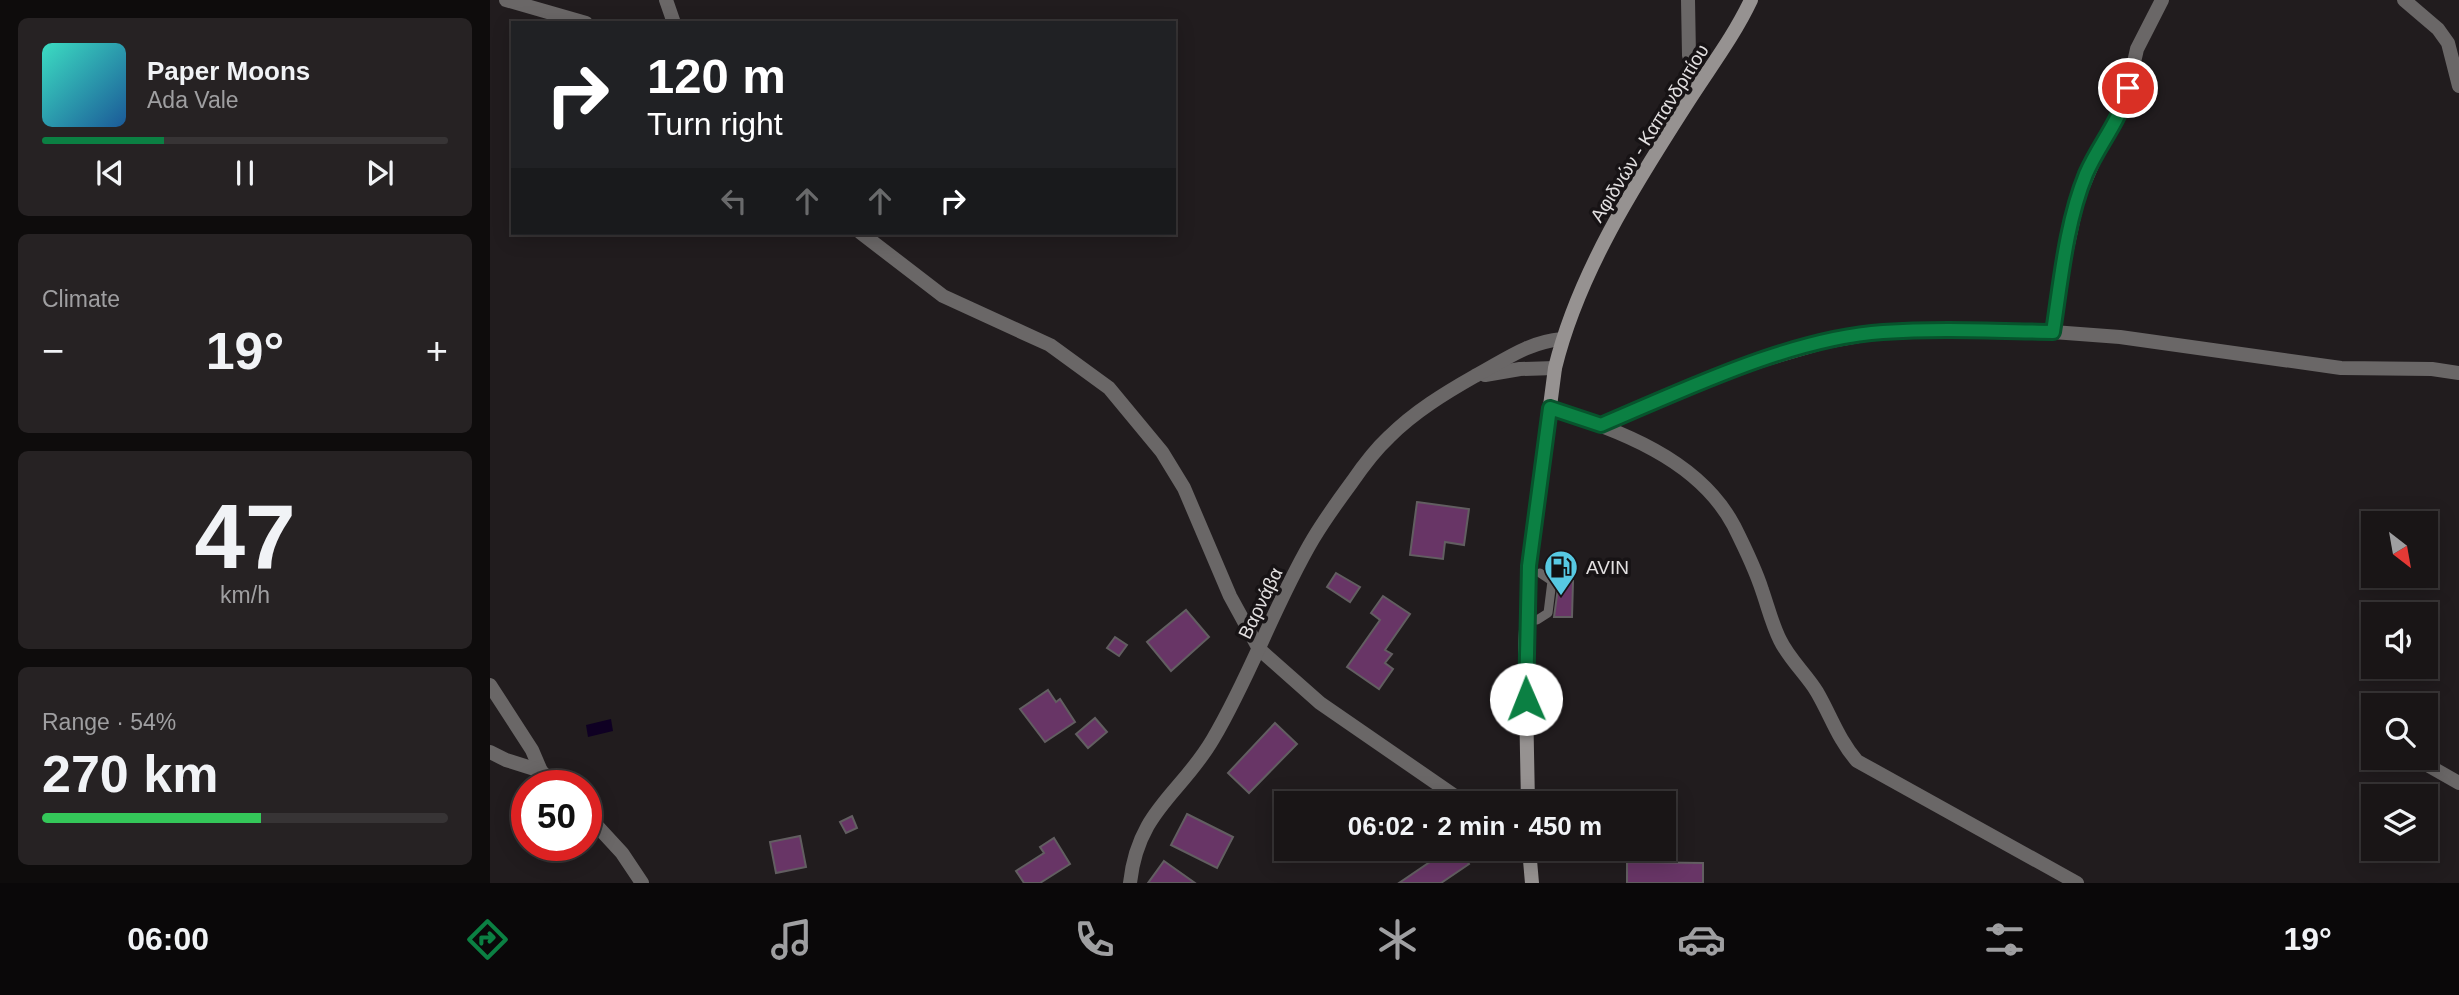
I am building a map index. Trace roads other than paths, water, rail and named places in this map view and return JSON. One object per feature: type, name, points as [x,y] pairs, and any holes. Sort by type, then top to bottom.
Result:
[{"type":"main road","name":"Αφιδνών - Καπανδριτίου","points":[[1528,791],[1525,651],[1529,566],[1555,368],[1562,339],[1616,217],[1738,27],[1751,0]]},
{"type":"main road","points":[[1529,861],[1532,883]]},
{"type":"street","points":[[506,0],[579,21]]},
{"type":"street","points":[[666,0],[673,21]]},
{"type":"street","points":[[1688,0],[1689,55],[1698,86]]},
{"type":"street","points":[[2053,332],[2078,198],[2098,151],[2124,107],[2137,50],[2162,0]]},
{"type":"street","points":[[2403,0],[2438,29],[2448,43],[2459,86]]},
{"type":"street","points":[[864,235],[943,296],[1050,345],[1109,388],[1162,452],[1184,488],[1230,596],[1259,649],[1321,703],[1448,791]]},
{"type":"street","points":[[1601,425],[1712,378],[1825,342],[1881,332],[2053,332],[2120,337],[2341,368],[2432,369],[2459,373]]},
{"type":"street","name":"Βαρνάβα","points":[[1130,883],[1139,843],[1147,825],[1212,742],[1234,703],[1311,542],[1373,454],[1389,436],[1433,401],[1532,345],[1562,339]]},
{"type":"street","name":"Βαρνάβα","points":[[1474,377],[1520,369],[1555,368]]},
{"type":"street","points":[[1550,408],[1601,425],[1649,447],[1682,467],[1718,500],[1735,528],[1761,586],[1781,643],[1818,693],[1843,745],[1857,761],[2077,883]]},
{"type":"street","points":[[490,685],[532,750],[541,770]]},
{"type":"street","points":[[490,752],[538,770]]},
{"type":"street","points":[[2436,770],[2459,783]]},
{"type":"street","points":[[602,831],[622,853],[642,883]]},
{"type":"lane","points":[[1537,620],[1548,612],[1552,581],[1541,573]]},
{"type":"place","name":"AVIN","points":[[1561,597]]}]
